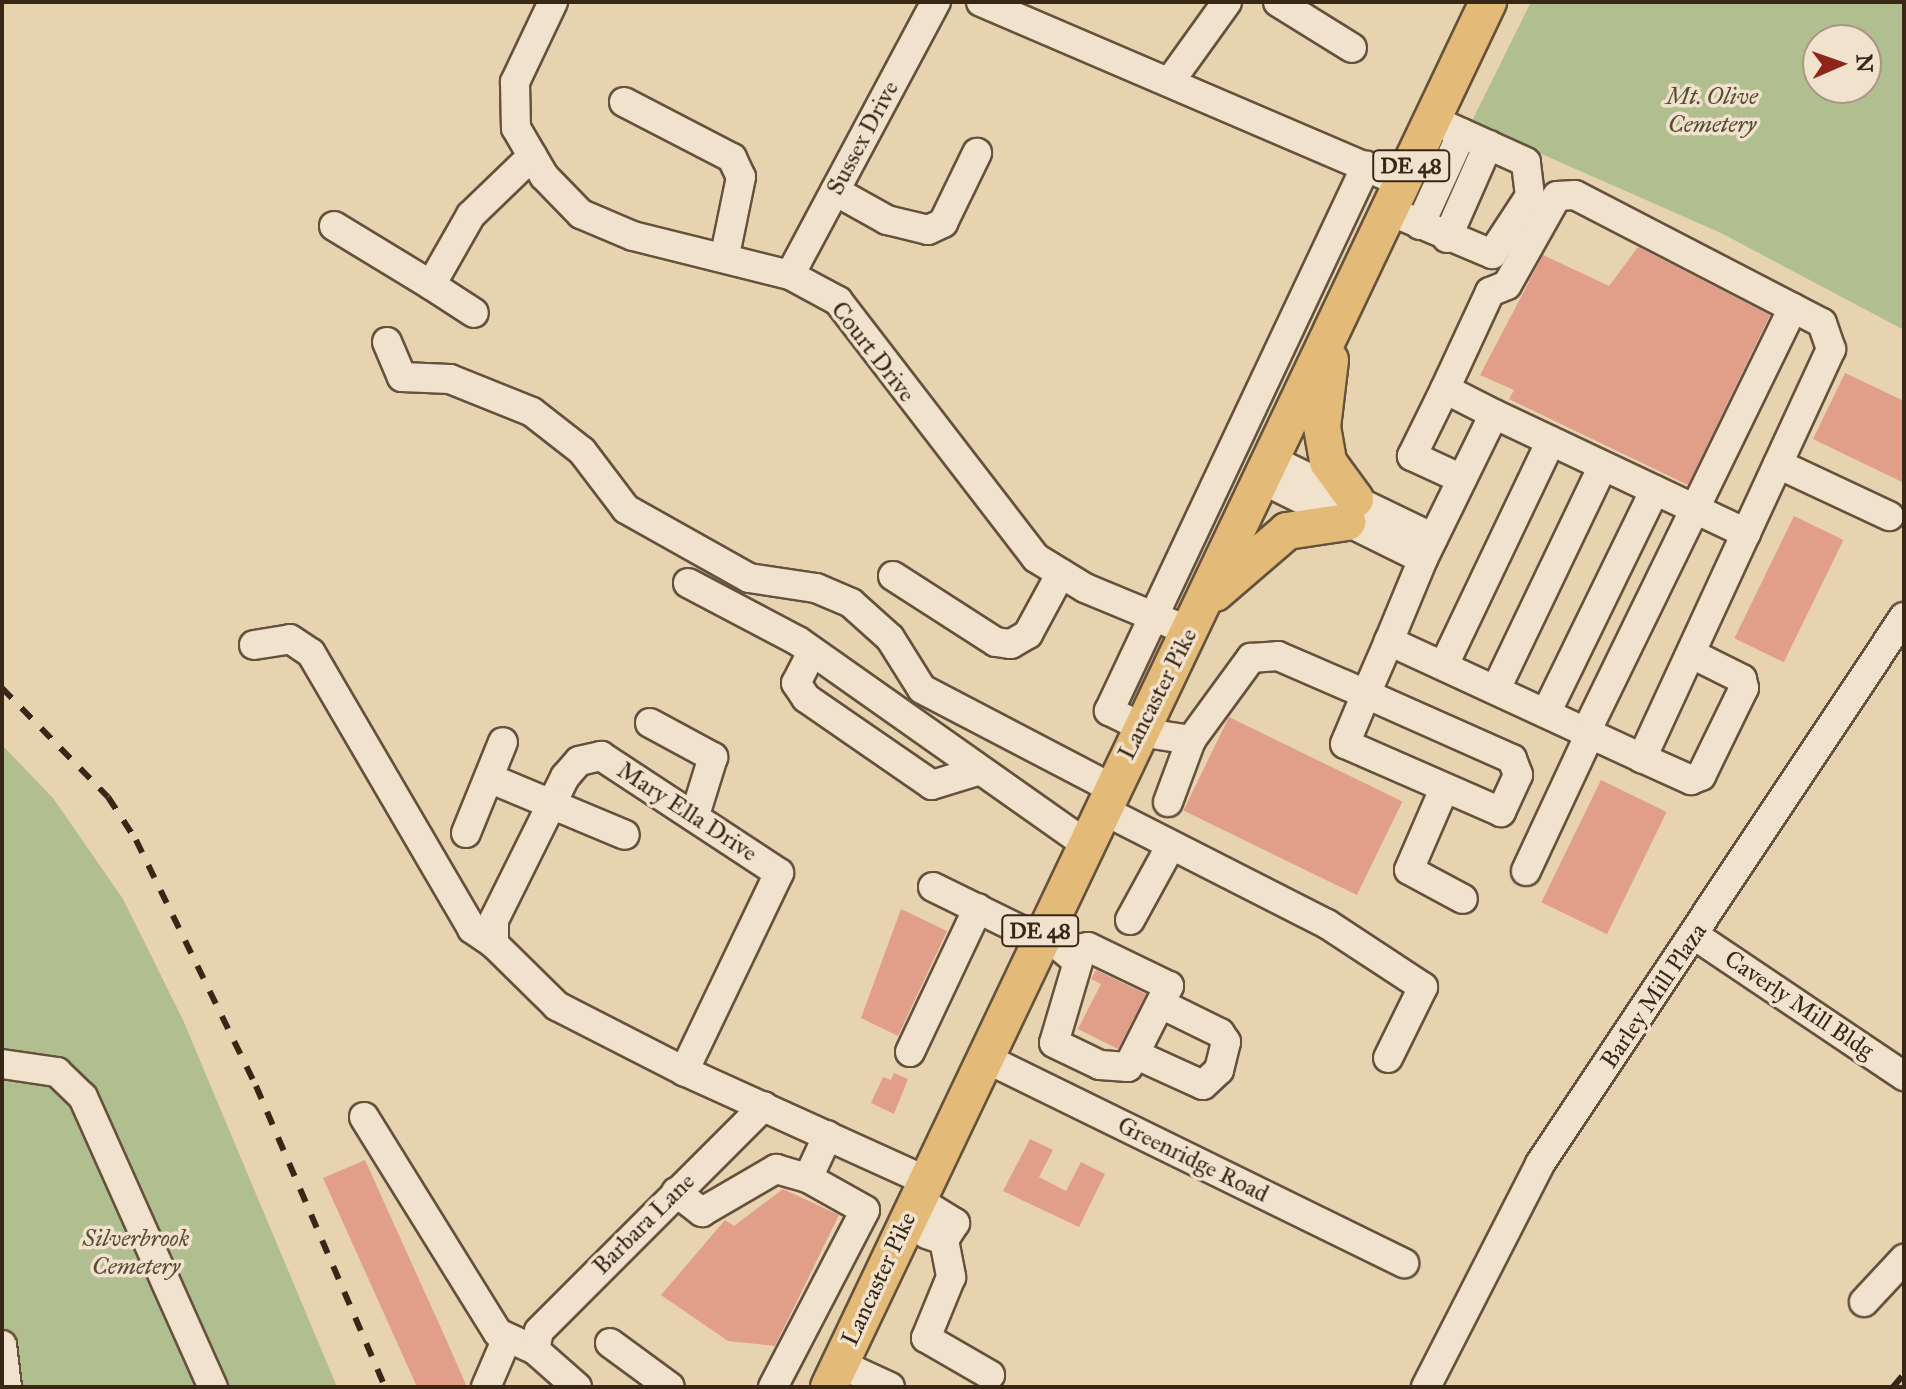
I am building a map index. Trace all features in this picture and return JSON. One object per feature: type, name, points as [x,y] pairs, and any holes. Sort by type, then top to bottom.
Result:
[{"type":"main road","name":"Lancaster Pike","points":[[834,1376],[1039,934],[1197,616],[1334,330],[1447,126],[1488,2]]},
{"type":"main road","points":[[1197,616],[1287,531],[1351,510],[1328,462],[1322,427],[1334,330]]},
{"type":"street","name":"Court Drive","points":[[553,2],[515,82],[516,128],[532,156],[581,214],[633,236],[725,255],[790,275],[838,301],[966,475],[1036,558],[1152,616],[1197,616]]},
{"type":"street","name":"Sussex Drive","points":[[790,275],[936,2]]},
{"type":"street","points":[[981,2],[1022,10],[1366,166],[1404,206],[1447,238],[1492,254],[1530,196],[1526,162],[1447,126]]},
{"type":"street","points":[[1171,80],[1227,2]]},
{"type":"street","points":[[1278,2],[1352,48]]},
{"type":"street","points":[[624,102],[732,158],[741,177],[725,255]]},
{"type":"street","points":[[1447,238],[1488,145]]},
{"type":"street","points":[[835,191],[887,220],[928,230],[943,223],[977,153]]},
{"type":"street","points":[[431,285],[471,215],[532,156]]},
{"type":"street","points":[[1191,740],[1140,729],[1109,711],[1366,166]]},
{"type":"street","points":[[1462,479],[1412,456],[1490,292],[1507,285],[1557,196],[1575,195],[1822,323],[1831,349],[1642,758]]},
{"type":"street","points":[[334,226],[474,313]]},
{"type":"street","points":[[1526,871],[1588,733],[1793,308]]},
{"type":"street","points":[[387,342],[402,377],[450,379],[532,412],[582,451],[626,509],[749,578],[816,588],[851,603],[890,638],[922,689],[1106,799],[1171,845],[1327,924],[1423,987],[1388,1058]]},
{"type":"street","points":[[1445,389],[1746,533]]},
{"type":"street","points":[[1168,802],[1191,740],[1262,652],[1366,694],[1518,767],[1501,812],[1345,744],[1366,694],[1428,549],[1494,414]]},
{"type":"street","points":[[1444,665],[1551,441]]},
{"type":"street","points":[[1778,464],[1889,516]]},
{"type":"street","points":[[1496,689],[1603,466]]},
{"type":"street","points":[[1268,470],[1428,549]]},
{"type":"street","points":[[1546,713],[1655,490]]},
{"type":"street","points":[[893,576],[996,642],[1011,644],[1028,634],[1061,573]]},
{"type":"street","points":[[688,583],[812,652],[977,771],[1084,843]]},
{"type":"street","name":"Barley Mill Plaza","points":[[1426,1387],[1540,1164],[1904,617]]},
{"type":"street","points":[[254,645],[290,639],[311,653],[472,929],[494,944],[557,1006],[684,1071],[828,1135],[915,1201],[952,1218],[955,1228],[944,1240],[951,1277],[926,1338],[990,1375]]},
{"type":"street","points":[[1389,641],[1691,780],[1701,776],[1744,688],[1742,679],[1692,654]]},
{"type":"street","points":[[812,652],[796,683],[806,698],[932,785],[977,771]]},
{"type":"street","points":[[650,723],[713,757],[696,812]]},
{"type":"street","points":[[466,833],[503,742]]},
{"type":"street","name":"Mary Ella Drive","points":[[494,944],[494,920],[550,806],[579,761],[601,756],[696,812],[779,873],[684,1071]]},
{"type":"street","points":[[489,778],[625,835]]},
{"type":"street","points":[[1444,789],[1409,870],[1463,899]]},
{"type":"street","points":[[1130,920],[1171,845]]},
{"type":"street","points":[[933,887],[1071,950],[1088,947],[1169,986],[1139,1056],[1115,1069],[1054,1043],[1052,1031],[1078,973],[1071,950]]},
{"type":"street","points":[[910,1052],[978,908]]},
{"type":"street","name":"Caverly Mill Bldg","points":[[1694,935],[1904,1076]]},
{"type":"street","points":[[1139,1056],[1203,1085],[1226,1055],[1220,1033],[1161,1004]]},
{"type":"street","name":"Greenridge Road","points":[[983,1057],[1404,1263]]},
{"type":"street","points":[[2,1064],[57,1072],[83,1097],[213,1387]]},
{"type":"street","name":"Barbara Lane","points":[[535,1350],[539,1331],[764,1106]]},
{"type":"street","points":[[364,1117],[507,1338],[535,1350],[577,1387]]},
{"type":"street","points":[[808,1178],[828,1135]]},
{"type":"street","points":[[676,1192],[702,1212],[776,1169],[808,1178],[865,1210],[773,1387]]},
{"type":"street","points":[[1864,1302],[1904,1259]]},
{"type":"street","points":[[486,1387],[507,1338]]},
{"type":"street","points":[[610,1343],[670,1387]]},
{"type":"street","points":[[2,1345],[7,1387]]},
{"type":"street","points":[[834,1376],[890,1387]]},
{"type":"green space","name":"Mt. Olive Cemetery","points":[[1531,2],[1904,2],[1904,330],[1721,233],[1471,123]]},
{"type":"green space","name":"Silverbrook Cemetery","points":[[2,745],[53,798],[123,899],[183,1020],[337,1387],[2,1387]]},
{"type":"building","points":[[1638,247],[1770,315],[1688,485],[1509,399],[1514,390],[1480,375],[1543,255],[1609,286]]},
{"type":"building","points":[[1845,373],[1904,401],[1904,483],[1813,439]]},
{"type":"building","points":[[1794,516],[1843,540],[1784,662],[1734,638]]},
{"type":"building","points":[[1229,717],[1402,802],[1357,895],[1183,810]]},
{"type":"building","points":[[1601,780],[1667,812],[1607,934],[1541,902]]},
{"type":"building","points":[[901,909],[947,931],[898,1036],[861,1018]]},
{"type":"building","points":[[1096,970],[1146,994],[1118,1049],[1078,1029],[1101,984],[1091,979]]},
{"type":"building","points":[[894,1073],[908,1079],[894,1114],[871,1103],[883,1077],[891,1080]]},
{"type":"building","points":[[1030,1139],[1053,1150],[1039,1177],[1066,1191],[1081,1162],[1105,1174],[1079,1227],[1003,1191]]},
{"type":"building","points":[[365,1160],[467,1387],[417,1387],[323,1178]]},
{"type":"building","points":[[783,1189],[839,1215],[775,1346],[728,1341],[661,1295],[725,1220],[734,1226]]},
{"type":"railway","points":[[2,688],[108,797],[136,840],[256,1086],[385,1387]]},
{"type":"railway","points":[[1893,1387],[1904,1374]]}]
